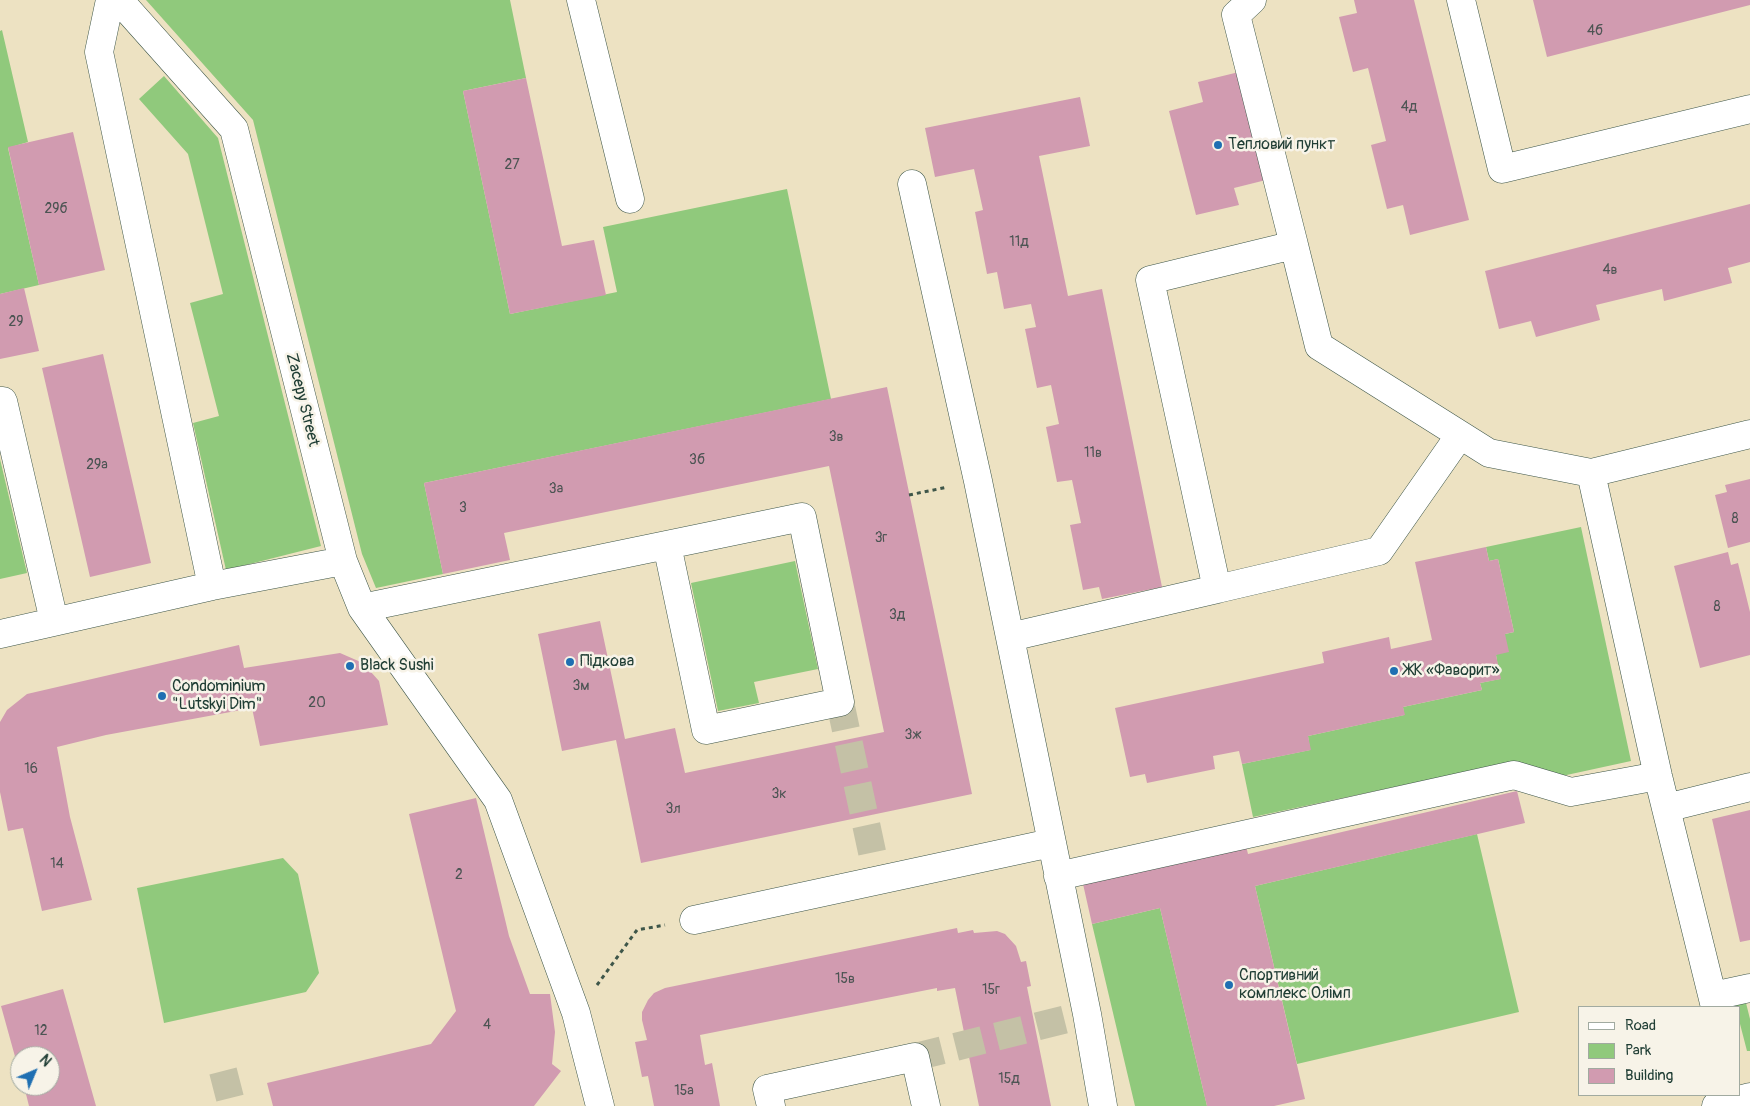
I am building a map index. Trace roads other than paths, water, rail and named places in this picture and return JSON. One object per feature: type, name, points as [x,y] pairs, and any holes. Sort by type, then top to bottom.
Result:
[{"type":"street","points":[[110,0],[99,52],[212,586]]},
{"type":"street","name":"Zacepy Street","points":[[119,0],[234,129],[343,561],[362,608],[498,800],[576,1013],[600,1106]]},
{"type":"street","points":[[581,0],[630,199]]},
{"type":"street","points":[[1461,0],[1502,169],[1750,109]]},
{"type":"street","points":[[1240,5],[1319,346],[1489,453],[1592,473],[1750,434]]},
{"type":"street","points":[[912,184],[978,481],[1052,843],[1103,1106]]},
{"type":"street","points":[[1217,589],[1150,280],[1294,244]]},
{"type":"street","points":[[0,402],[3,401],[54,621]]},
{"type":"street","points":[[1010,637],[1379,551],[1460,434]]},
{"type":"street","points":[[1592,473],[1658,776],[1714,1001],[1750,988]]},
{"type":"street","points":[[362,608],[802,517],[840,702],[706,730],[667,545]]},
{"type":"street","points":[[0,634],[212,586],[343,561]]},
{"type":"street","points":[[1058,876],[1514,775],[1571,792],[1658,776]]},
{"type":"street","points":[[1666,808],[1750,787]]},
{"type":"street","points":[[694,920],[1052,843]]},
{"type":"street","points":[[771,1106],[768,1089],[915,1057],[926,1106]]},
{"type":"tunnel","points":[[840,702],[878,880]]},
{"type":"tunnel","points":[[915,1057],[1087,1014]]},
{"type":"tunnel","points":[[223,1071],[232,1106]]},
{"type":"place","name":"Тепловий пункт","points":[[1218,145]]},
{"type":"place","name":"Підкова","points":[[570,662]]},
{"type":"place","name":"Black Sushi","points":[[350,666]]},
{"type":"place","name":"ЖК «Фаворит»","points":[[1394,671]]},
{"type":"place","name":"Condominium \"Lutskyi Dim\"","points":[[162,696]]},
{"type":"place","name":"Спортивний комплекс Олімп","points":[[1229,985]]}]
